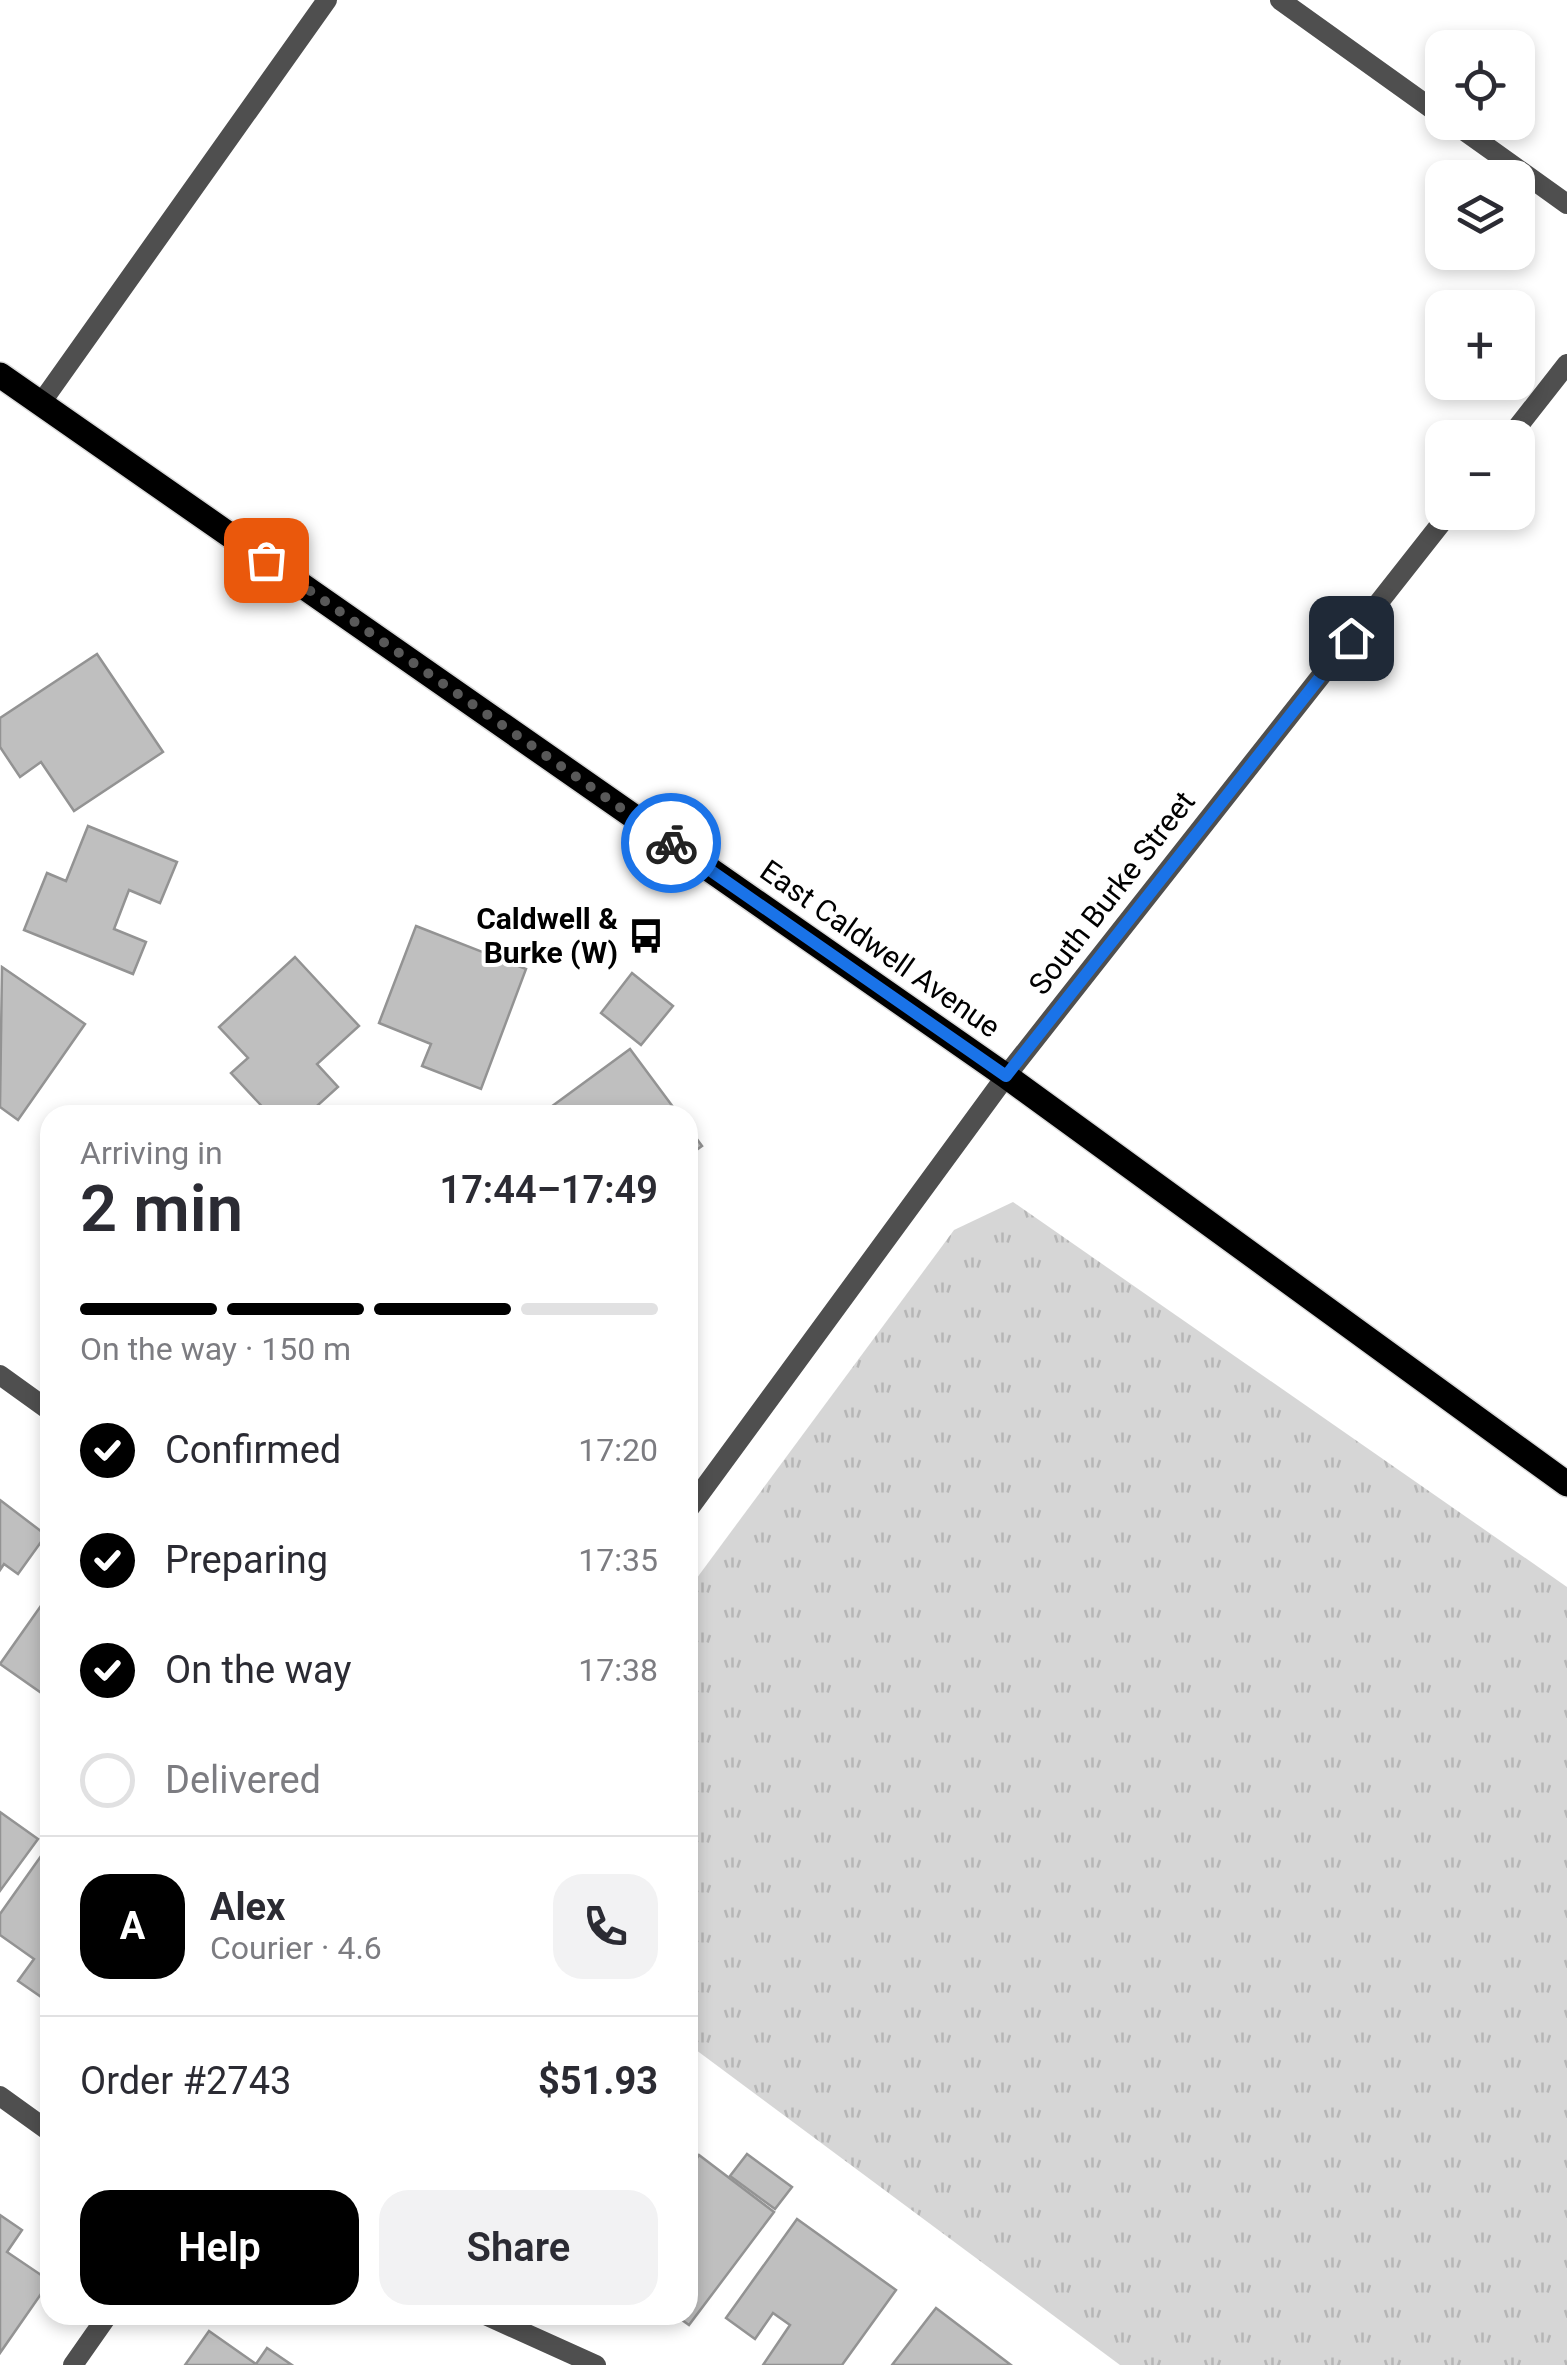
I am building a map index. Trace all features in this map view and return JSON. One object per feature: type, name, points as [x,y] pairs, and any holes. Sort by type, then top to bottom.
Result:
[{"type":"main road","name":"East Caldwell Avenue","points":[[0,375],[1006,1076],[1567,1484]]},
{"type":"street","points":[[40,403],[327,0]]},
{"type":"street","points":[[1280,0],[1425,104]]},
{"type":"street","points":[[1477,140],[1567,204]]},
{"type":"street","points":[[1523,420],[1567,364]]},
{"type":"street","name":"South Burke Street","points":[[698,1496],[1006,1076],[1436,530]]},
{"type":"street","points":[[0,1375],[40,1404]]},
{"type":"street","points":[[0,2096],[40,2125]]},
{"type":"street","points":[[73,2365],[101,2325]]},
{"type":"street","points":[[507,2325],[596,2365]]},
{"type":"green space","points":[[1013,1202],[1567,1587],[1567,2365],[1120,2365],[698,2051],[698,1576],[954,1230]]},
{"type":"building","points":[[97,654],[163,752],[74,811],[41,762],[20,777],[0,747],[0,718]]},
{"type":"building","points":[[88,826],[177,862],[160,903],[129,890],[114,929],[146,942],[133,974],[24,930],[47,873],[66,881]]},
{"type":"building","points":[[416,926],[526,969],[481,1089],[422,1066],[431,1044],[379,1023]]},
{"type":"building","points":[[295,957],[359,1026],[317,1064],[338,1087],[318,1105],[261,1105],[231,1073],[248,1058],[219,1027]]},
{"type":"building","points":[[2,967],[85,1024],[18,1120],[0,1107]]},
{"type":"building","points":[[632,973],[673,1006],[641,1045],[601,1013]]},
{"type":"building","points":[[630,1049],[672,1105],[554,1105]]},
{"type":"building","points":[[0,1500],[40,1530],[40,1543],[18,1574],[4,1564],[0,1570]]},
{"type":"building","points":[[40,1607],[40,1692],[0,1664]]},
{"type":"building","points":[[0,1812],[38,1839],[0,1891]]},
{"type":"building","points":[[40,1857],[40,1996],[18,1981],[34,1959],[0,1935],[0,1914]]},
{"type":"building","points":[[747,2154],[792,2187],[775,2209],[730,2176]]},
{"type":"building","points":[[698,2156],[774,2212],[698,2313]]},
{"type":"building","points":[[0,2215],[22,2230],[7,2252],[40,2274],[40,2295],[0,2353]]},
{"type":"building","points":[[797,2219],[896,2290],[842,2365],[763,2365],[790,2325],[773,2313],[755,2339],[726,2318]]},
{"type":"building","points":[[936,2308],[1011,2365],[892,2365]]},
{"type":"building","points":[[209,2331],[256,2364],[267,2348],[292,2365],[185,2365]]},
{"type":"way so far","points":[[266,560],[671,843]]},
{"type":"place","name":"Caldwell & Burke (W)","points":[[646,936]]},
{"type":"route","points":[[671,843],[1006,1076],[1351,638]]}]
